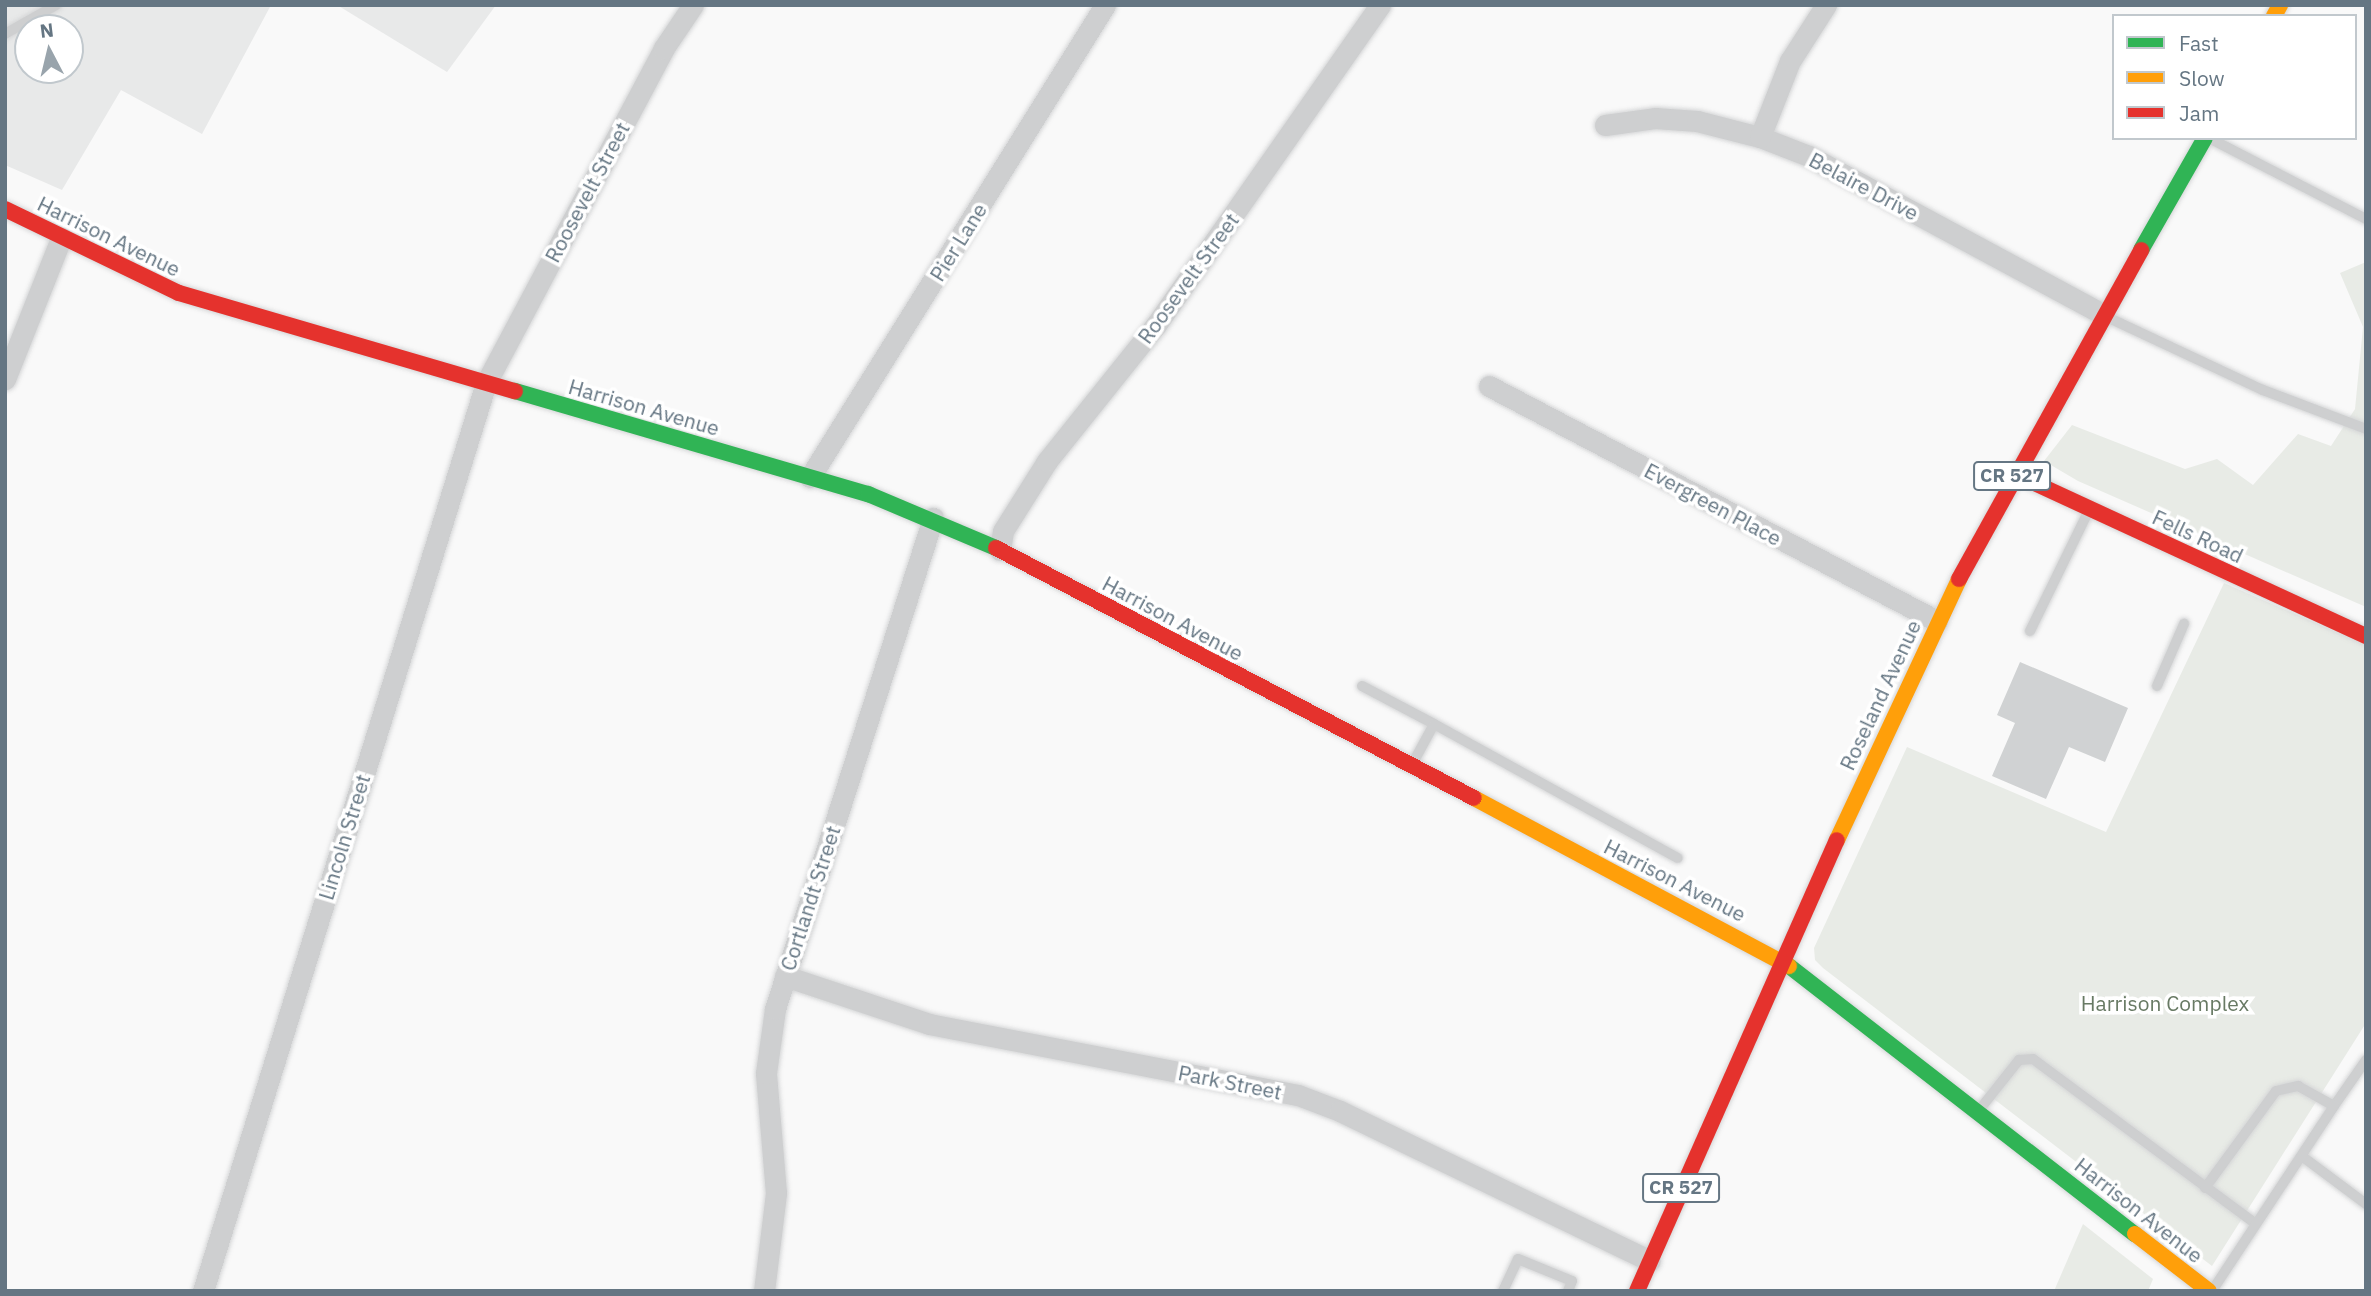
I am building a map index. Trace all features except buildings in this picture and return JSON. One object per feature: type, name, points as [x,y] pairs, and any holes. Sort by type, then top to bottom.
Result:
[{"type":"street","name":"Roosevelt Street","points":[[486,383],[664,48],[693,5]]},
{"type":"street","name":"Pier Lane","points":[[810,477],[1105,5]]},
{"type":"street","name":"Roosevelt Street","points":[[1000,550],[1003,531],[1047,461],[1156,325],[1380,5]]},
{"type":"street","points":[[1760,137],[1790,61],[1826,5]]},
{"type":"street","name":"Belaire Drive","points":[[1605,125],[1656,118],[1697,121],[1760,137],[1809,156],[2104,315]]},
{"type":"street","name":"Roseland Avenue","points":[[1637,1291],[1780,961],[1937,621],[2013,473],[2206,140]]},
{"type":"street","name":"Harrison Avenue","points":[[5,209],[179,293],[810,477],[933,518],[1000,550],[1780,961],[2211,1291]]},
{"type":"street","points":[[5,379],[61,238]]},
{"type":"street","name":"Lincoln Street","points":[[203,1291],[486,383]]},
{"type":"street","name":"Evergreen Place","points":[[1489,386],[1937,621]]},
{"type":"street","name":"Fells Road","points":[[2013,473],[2366,635]]},
{"type":"street","name":"Cortlandt Street","points":[[764,1291],[776,1193],[766,1063],[785,976],[933,518]]},
{"type":"street","name":"Park Street","points":[[785,976],[929,1024],[1298,1095],[1340,1111],[1650,1261]]},
{"type":"lane","points":[[5,34],[53,6]]},
{"type":"lane","points":[[2211,140],[2366,219]]},
{"type":"lane","points":[[2104,315],[2263,390],[2366,429]]},
{"type":"lane","points":[[2030,631],[2089,509]]},
{"type":"lane","points":[[2157,686],[2184,624]]},
{"type":"lane","points":[[1362,686],[1678,858]]},
{"type":"lane","points":[[1411,767],[1434,724]]},
{"type":"lane","points":[[1978,1111],[2019,1060],[2033,1059],[2256,1224]]},
{"type":"lane","points":[[2211,1291],[2366,1060]]},
{"type":"lane","points":[[2205,1188],[2276,1091],[2298,1086],[2334,1106]]},
{"type":"lane","points":[[2303,1157],[2366,1204]]},
{"type":"lane","points":[[1503,1291],[1518,1259],[1572,1281],[1568,1291]]},
{"type":"shaded area","points":[[5,5],[271,5],[202,134],[121,90],[62,190],[5,165]]},
{"type":"shaded area","points":[[337,5],[496,5],[447,72]]},
{"type":"green space","points":[[2366,262],[2366,607],[2078,481],[2044,461],[2072,425],[2185,469],[2217,459],[2253,485],[2298,434],[2331,446],[2355,409],[2363,327],[2340,273]]},
{"type":"green space","name":"Harrison Complex","points":[[2224,583],[2366,645],[2366,1023],[2212,1266],[1823,968],[1815,960],[1814,948],[1907,747],[2106,832]]},
{"type":"green space","points":[[2083,1224],[2153,1279],[2148,1291],[2054,1291]]},
{"type":"traffic: fast","points":[[2141,250],[2204,140]]},
{"type":"traffic: fast","points":[[515,391],[868,494],[996,548]]},
{"type":"traffic: fast","points":[[1789,966],[2135,1234]]},
{"type":"traffic: slow","points":[[2275,14],[2280,5]]},
{"type":"traffic: slow","points":[[1837,840],[1959,579]]},
{"type":"traffic: slow","points":[[1474,798],[1789,966]]},
{"type":"traffic: slow","points":[[2135,1234],[2209,1291]]},
{"type":"traffic: jam","points":[[5,209],[179,293],[515,391]]},
{"type":"traffic: jam","points":[[1959,579],[2141,250]]},
{"type":"traffic: jam","points":[[2013,473],[2366,636]]},
{"type":"traffic: jam","points":[[996,548],[1474,798]]},
{"type":"traffic: jam","points":[[1637,1291],[1837,840]]}]
